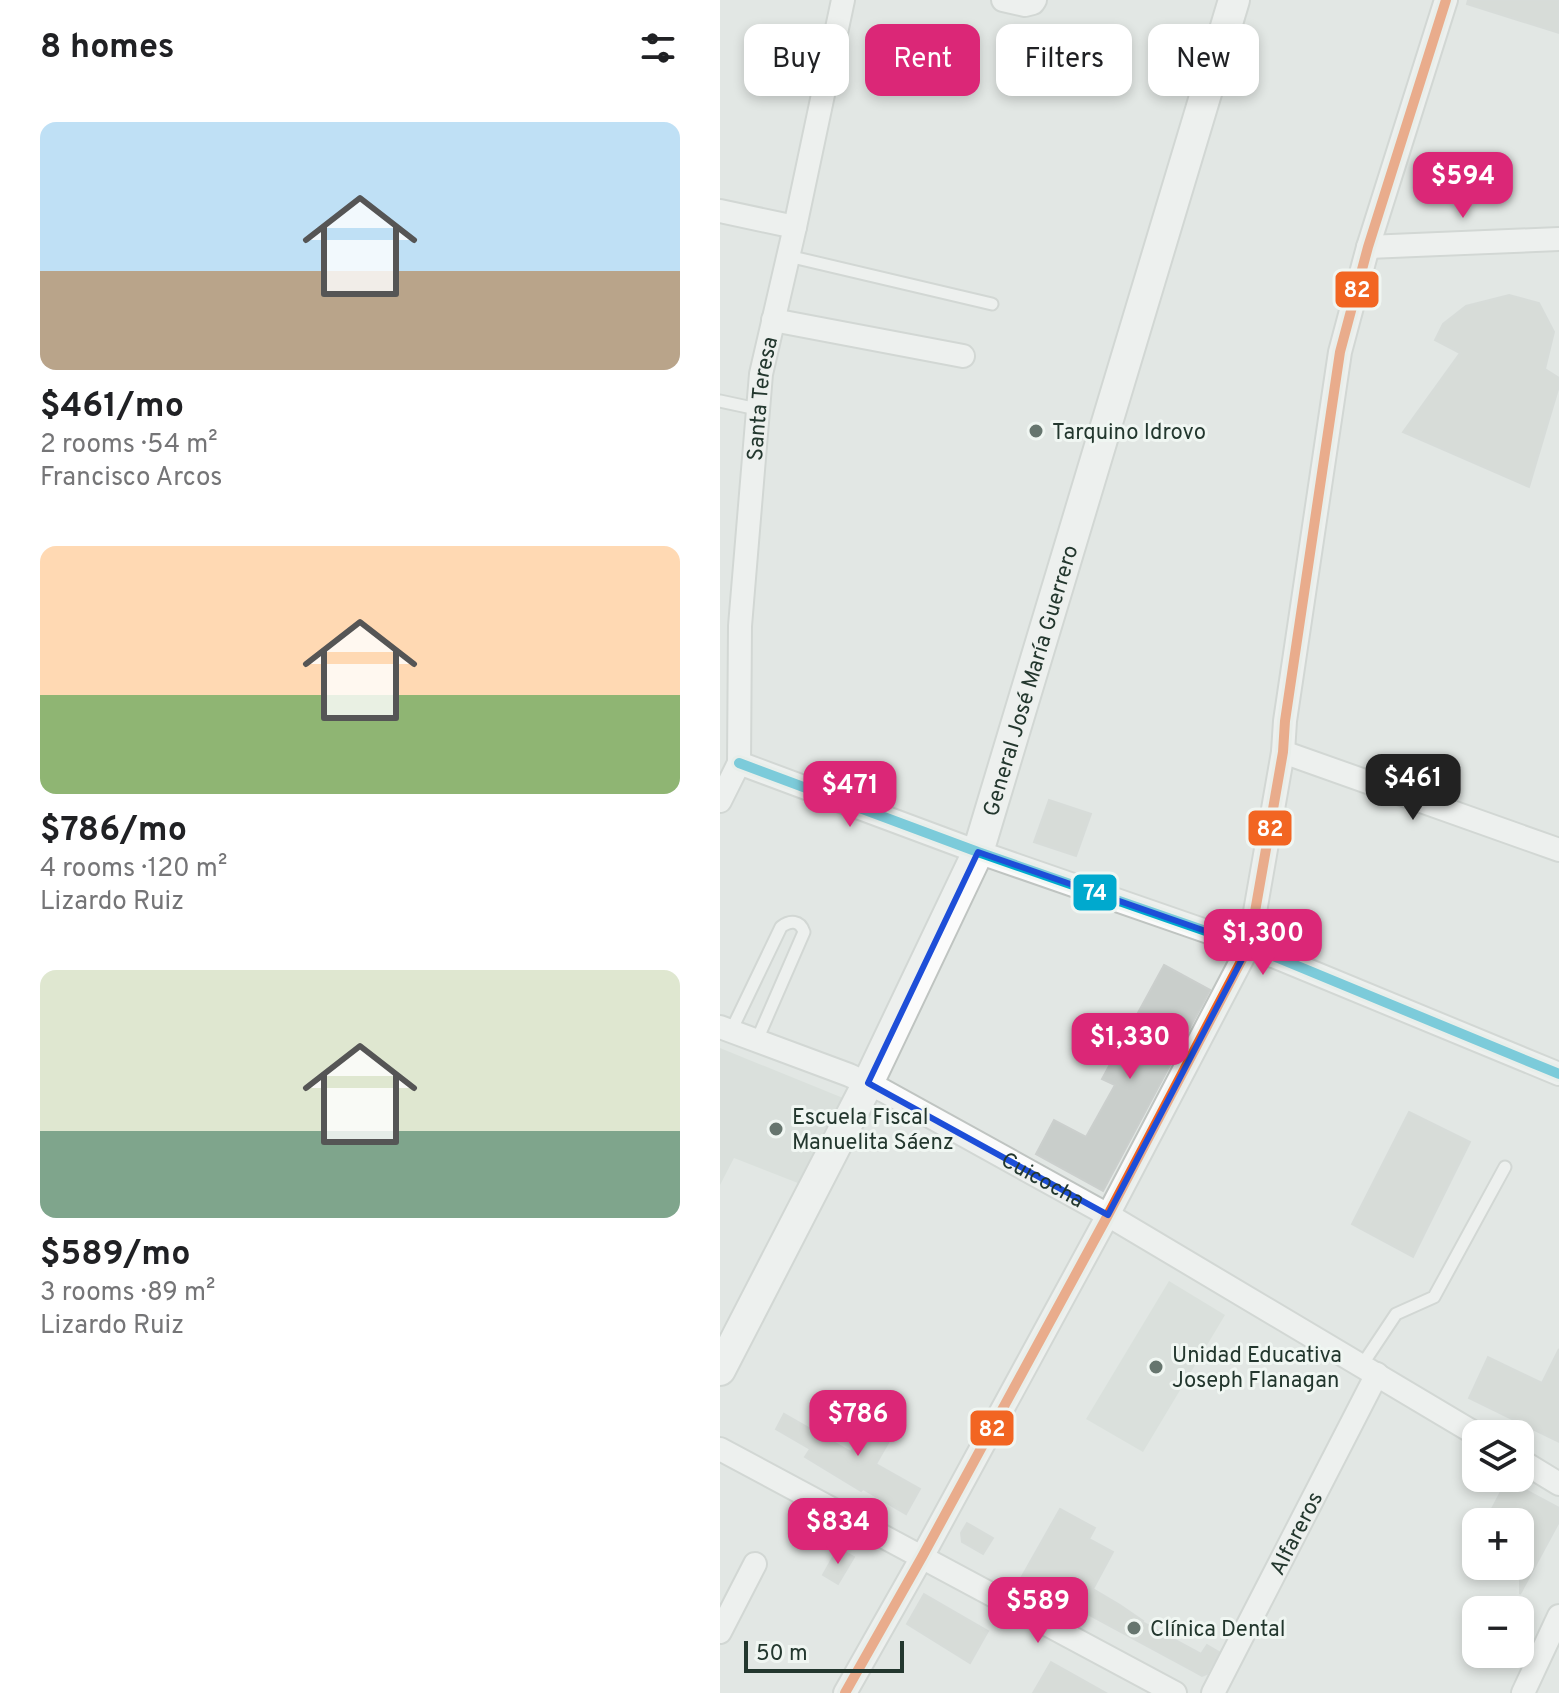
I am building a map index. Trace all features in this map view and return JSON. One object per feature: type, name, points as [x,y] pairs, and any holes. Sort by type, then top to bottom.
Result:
[{"type":"street","name":"Santa Teresa","points":[[720,801],[739,763],[740,626],[761,374],[843,0]]},
{"type":"street","points":[[1003,0],[1025,5],[1035,0]]},
{"type":"street","name":"General José María Guerrero","points":[[720,1370],[729,1332],[868,1083],[978,852],[1234,0]]},
{"type":"street","points":[[845,1693],[1108,1215],[1249,946],[1283,752],[1287,706],[1340,352],[1368,247],[1446,0]]},
{"type":"street","points":[[720,211],[795,227]]},
{"type":"street","points":[[1368,247],[1559,239]]},
{"type":"street","points":[[773,320],[963,356]]},
{"type":"street","points":[[1283,752],[1559,850]]},
{"type":"street","points":[[739,763],[978,852],[1249,946],[1559,1074]]},
{"type":"street","name":"Cuicocha","points":[[725,1029],[868,1083],[1108,1215],[1462,1426]]},
{"type":"street","name":"Alfareros","points":[[1213,1693],[1370,1370]]},
{"type":"street","points":[[720,1449],[1175,1693]]},
{"type":"street","points":[[1534,1469],[1559,1484]]},
{"type":"street","points":[[720,1632],[755,1564]]},
{"type":"street","points":[[1523,1693],[1559,1616]]},
{"type":"lane","points":[[788,256],[992,304]]},
{"type":"lane","points":[[720,401],[757,409]]},
{"type":"lane","points":[[725,1029],[781,927],[796,922],[804,932],[757,1040]]},
{"type":"lane","points":[[1370,1370],[1396,1314],[1434,1297],[1505,1167]]},
{"type":"highlighted area","points":[[978,852],[1249,946],[1108,1215],[868,1083]]},
{"type":"shaded area","name":"Escuela Fiscal Manuelita Sáenz","points":[[720,1048],[848,1100],[803,1185],[734,1158],[720,1185]]},
{"type":"shaded area","name":"Unidad Educativa Joseph Flanagan","points":[[1169,1281],[1225,1315],[1143,1452],[1086,1419]]},
{"type":"building","points":[[1468,0],[1559,0],[1559,33],[1467,4]]},
{"type":"building","points":[[1509,295],[1539,303],[1554,332],[1545,369],[1559,378],[1529,487],[1403,432],[1460,353],[1435,340],[1443,324],[1466,306]]},
{"type":"building","points":[[1049,800],[1091,814],[1076,856],[1034,842]]},
{"type":"building","points":[[1164,965],[1210,990],[1103,1191],[1036,1154],[1054,1120],[1086,1137],[1115,1085],[1102,1079]]},
{"type":"building","points":[[1409,1112],[1470,1142],[1413,1257],[1352,1224]]},
{"type":"building","points":[[1559,1349],[1559,1442],[1534,1430],[1534,1420],[1514,1420],[1469,1398],[1488,1357],[1542,1383]]},
{"type":"building","points":[[877,1406],[901,1420],[876,1464],[920,1489],[906,1514],[805,1457],[810,1449],[776,1429],[784,1414],[851,1452]]},
{"type":"building","points":[[1501,1492],[1529,1492],[1559,1508],[1559,1522],[1534,1568],[1534,1508],[1492,1508]]},
{"type":"building","points":[[1060,1509],[1095,1528],[1089,1539],[1113,1552],[1093,1589],[1142,1622],[1201,1654],[1207,1645],[1219,1652],[1207,1674],[1202,1676],[1021,1578]]},
{"type":"building","points":[[967,1523],[993,1538],[983,1554],[962,1542],[961,1533]]},
{"type":"building","points":[[838,1548],[854,1557],[838,1584],[823,1575]]},
{"type":"building","points":[[1520,1580],[1528,1580],[1520,1594]]},
{"type":"building","points":[[924,1594],[988,1631],[970,1663],[907,1624]]},
{"type":"building","points":[[1051,1662],[1106,1693],[1033,1693]]},
{"type":"transit line","name":"82","points":[[845,1693],[1108,1215],[1249,946],[1283,752],[1340,352],[1368,247],[1446,0]]},
{"type":"transit line","name":"74","points":[[739,763],[978,852],[1249,946],[1559,1074]]},
{"type":"place","name":"Tarquino Idrovo","points":[[1036,431]]},
{"type":"place","name":"Escuela Fiscal Manuelita Sáenz","points":[[776,1129]]},
{"type":"place","name":"Unidad Educativa Joseph Flanagan","points":[[1156,1367]]},
{"type":"place","name":"Clínica Dental","points":[[1134,1628]]}]
